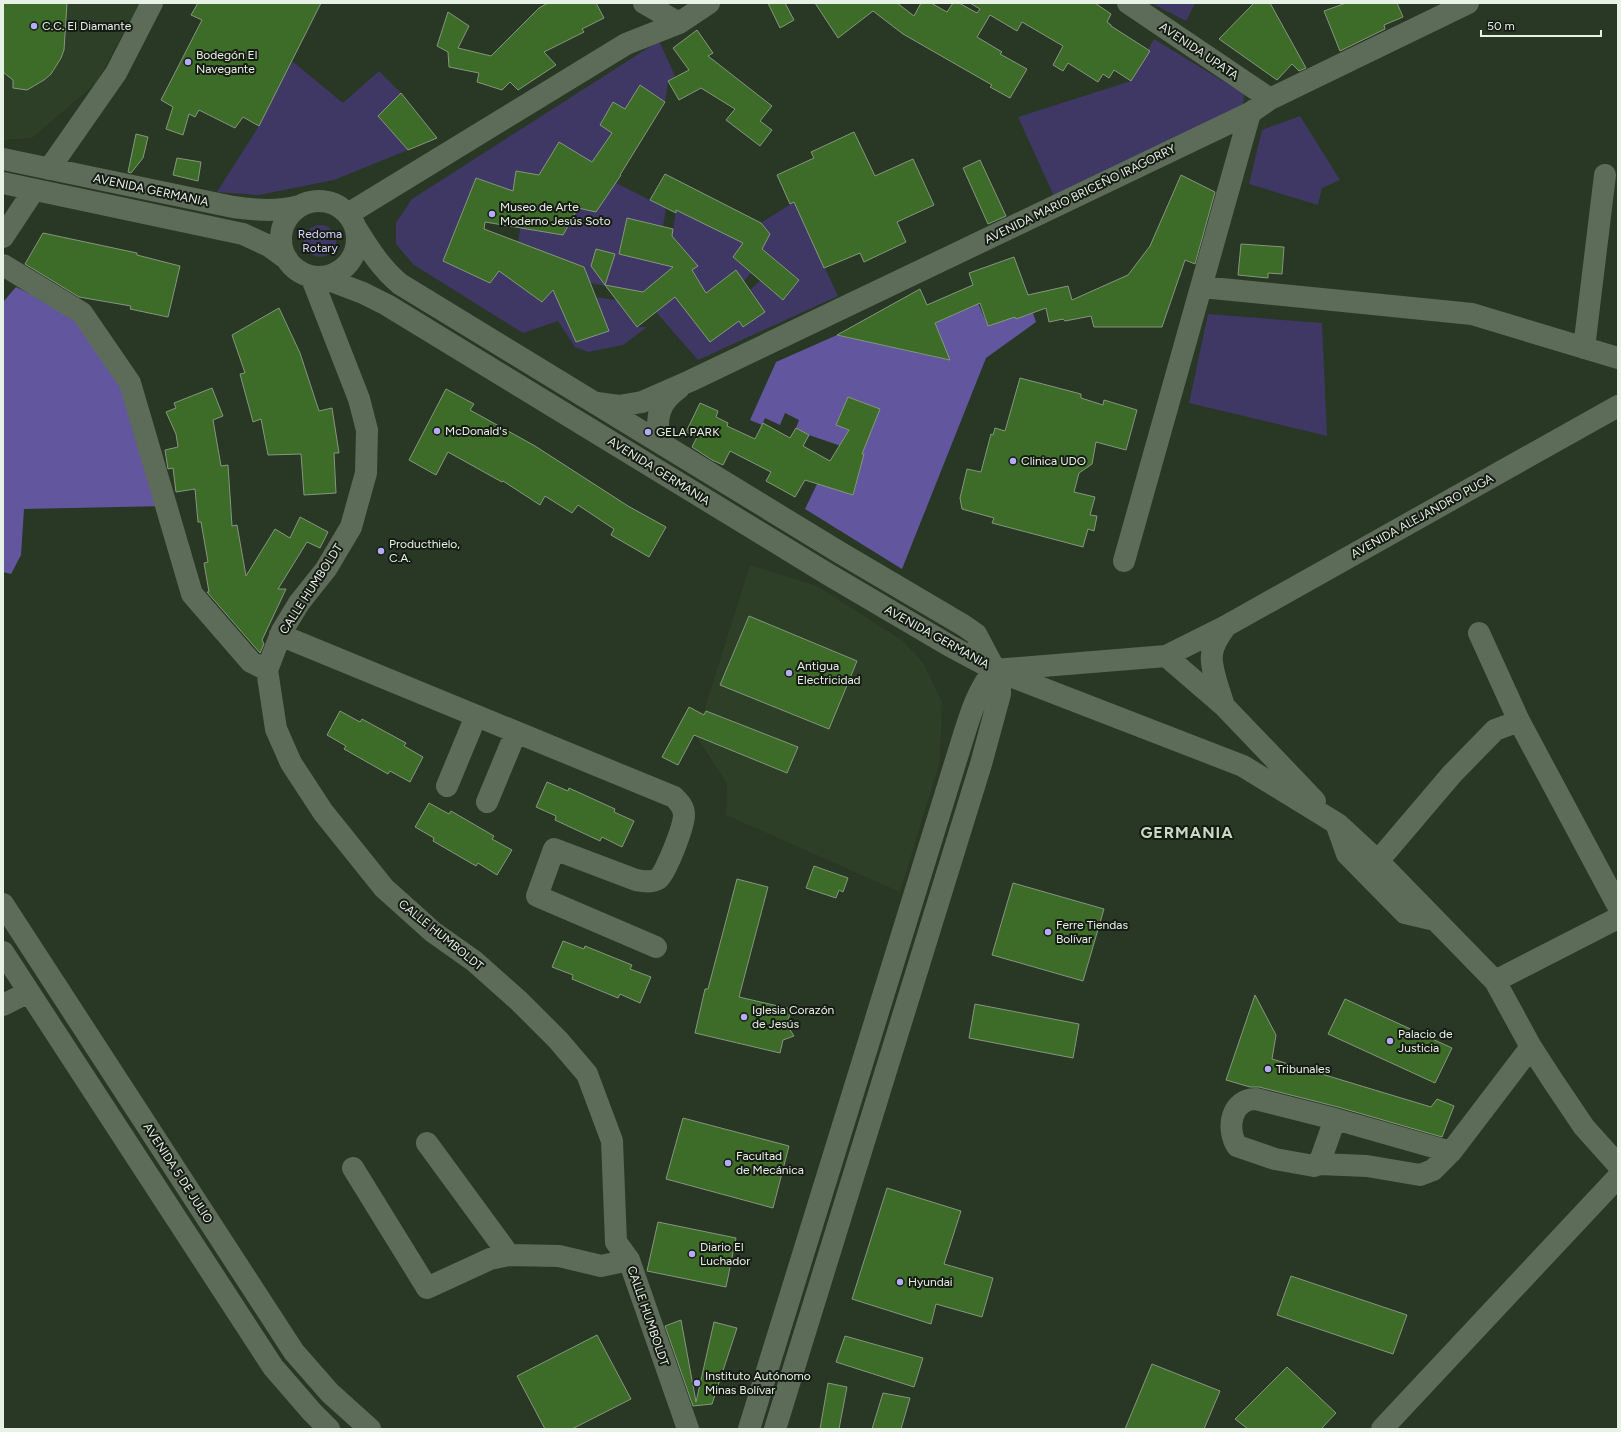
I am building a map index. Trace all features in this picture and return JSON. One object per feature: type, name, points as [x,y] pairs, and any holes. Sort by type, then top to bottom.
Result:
[{"type":"street","points":[[49,169],[116,74],[152,3]]},
{"type":"street","points":[[644,3],[679,23]]},
{"type":"street","points":[[352,221],[626,44],[679,23],[709,3]]},
{"type":"street","name":"AVENIDA UPATA","points":[[1128,3],[1270,99]]},
{"type":"street","name":"AVENIDA MARIO BRICEÑO IRAGORRY","points":[[597,404],[619,406],[642,402],[690,381],[1250,113],[1270,99],[1468,3]]},
{"type":"street","points":[[1124,561],[1250,113]]},
{"type":"street","name":"AVENIDA GERMANIA","points":[[3,159],[250,210],[276,210],[299,206]]},
{"type":"street","points":[[1584,348],[1605,175]]},
{"type":"street","name":"AVENIDA GERMANIA","points":[[3,183],[243,234],[269,246],[287,259]]},
{"type":"street","points":[[3,237],[34,190]]},
{"type":"street","points":[[313,202],[328,202],[338,205],[352,221],[358,238],[357,248],[353,257],[340,271],[331,275],[316,276],[301,272],[293,267],[287,259],[281,240],[282,230],[291,213],[299,206],[313,202]]},
{"type":"street","name":"AVENIDA GERMANIA","points":[[352,221],[386,272],[400,284],[976,634],[995,670],[999,681],[1000,694],[981,764],[775,1429]]},
{"type":"street","points":[[3,265],[82,313],[130,382],[192,594],[251,662],[267,670]]},
{"type":"street","name":"AVENIDA GERMANIA","points":[[316,276],[363,293],[387,305],[826,573],[950,646],[995,670],[1243,766],[1336,823]]},
{"type":"street","name":"CALLE HUMBOLDT","points":[[316,276],[359,399],[367,430],[366,473],[351,527],[326,569],[299,603],[280,635],[267,670],[276,729],[291,762],[323,812],[384,888],[433,932],[474,961],[520,1001],[558,1040],[587,1074],[612,1141],[616,1242],[629,1260],[688,1429]]},
{"type":"street","points":[[1202,287],[1472,314],[1618,358]]},
{"type":"street","name":"AVENIDA MARIO BRICEÑO IRAGORRY","points":[[659,442],[657,424],[659,411],[666,399],[690,381]]},
{"type":"street","name":"AVENIDA ALEJANDRO PUGA","points":[[1166,656],[1226,626],[1618,406]]},
{"type":"street","points":[[1224,706],[1214,670],[1212,654],[1217,637],[1226,626]]},
{"type":"street","points":[[1479,633],[1519,721],[1618,906]]},
{"type":"street","points":[[280,635],[674,797],[682,805],[684,816],[681,830],[664,872],[657,879],[650,882],[636,880],[554,850],[537,896],[656,947]]},
{"type":"street","points":[[749,1429],[957,757],[981,688],[988,677],[995,670],[1166,656],[1224,706],[1336,823],[1378,861],[1495,981],[1531,1047],[1584,1127],[1618,1165]]},
{"type":"street","points":[[447,786],[476,716]]},
{"type":"street","points":[[1378,861],[1452,774],[1495,730],[1519,721]]},
{"type":"street","points":[[487,802],[516,732]]},
{"type":"street","points":[[1336,823],[1346,854],[1405,912],[1435,920]]},
{"type":"street","name":"AVENIDA 5 DE JULIO","points":[[3,904],[294,1352],[330,1393],[370,1429]]},
{"type":"street","points":[[1495,981],[1618,918]]},
{"type":"street","points":[[3,952],[269,1361],[292,1390],[329,1429]]},
{"type":"street","points":[[3,1005],[29,992]]},
{"type":"street","points":[[1451,1152],[1256,1099],[1249,1099],[1242,1102],[1231,1120],[1230,1130],[1237,1146],[1275,1159],[1314,1166],[1320,1164],[1367,1166],[1420,1175],[1433,1170],[1451,1152],[1531,1047]]},
{"type":"street","points":[[1320,1164],[1335,1120]]},
{"type":"street","points":[[427,1143],[509,1255]]},
{"type":"street","points":[[353,1168],[427,1288],[490,1259],[509,1255],[559,1256],[601,1266],[629,1260]]},
{"type":"street","points":[[1382,1429],[1618,1177]]},
{"type":"shaded area","points":[[3,3],[140,3],[96,83],[32,138],[3,140]]},
{"type":"shaded area","points":[[16,287],[88,322],[130,382],[166,506],[24,509],[21,555],[11,574],[3,572],[3,302]]},
{"type":"shaded area","points":[[978,303],[988,326],[1032,310],[1036,322],[986,358],[902,569],[805,509],[817,484],[864,454],[809,435],[796,428],[799,420],[785,413],[780,425],[765,418],[762,425],[750,420],[776,362],[837,335],[949,360],[935,323]]},
{"type":"shaded area","points":[[750,565],[817,586],[903,641],[923,663],[942,702],[940,761],[900,892],[726,815],[727,784],[696,736]]},
{"type":"green space","points":[[1151,3],[1195,3],[1186,21]]},
{"type":"green space","points":[[1154,39],[1244,94],[1243,113],[1058,205],[1018,117],[1131,81]]},
{"type":"green space","points":[[659,41],[675,76],[668,81],[665,102],[640,85],[625,109],[613,102],[600,125],[612,133],[592,162],[559,142],[545,166],[545,175],[516,171],[513,191],[476,178],[443,261],[490,283],[508,256],[516,283],[542,302],[560,281],[518,242],[524,203],[563,235],[578,208],[596,212],[616,183],[666,208],[663,227],[627,218],[619,254],[680,261],[643,292],[590,283],[554,292],[576,342],[608,331],[595,297],[630,302],[623,308],[637,327],[647,327],[623,345],[588,352],[575,347],[558,321],[523,333],[414,265],[396,244],[396,223],[412,199]]},
{"type":"green space","points":[[292,61],[343,103],[379,71],[401,93],[378,116],[408,150],[334,180],[259,195],[217,192],[259,126]]},
{"type":"green space","points":[[1300,116],[1340,180],[1322,188],[1318,205],[1249,184],[1262,130]]},
{"type":"green space","points":[[794,202],[838,296],[698,360],[656,312],[675,297],[710,342],[731,327],[716,306],[724,300],[744,327],[764,312],[750,290],[760,281],[783,300],[799,280],[762,249],[770,234],[761,223]]},
{"type":"green space","points":[[676,210],[761,234],[733,257],[751,273],[743,282],[736,270],[715,286],[709,297],[703,287],[694,293],[690,271],[697,265],[672,236]]},
{"type":"green space","name":"Redoma Rotary","points":[[317,225],[323,225],[333,232],[336,241],[335,247],[329,254],[323,257],[317,257],[307,250],[304,244],[304,238],[311,228]]},
{"type":"green space","points":[[1208,314],[1322,323],[1327,436],[1189,403]]},
{"type":"building","name":"C.C. El Diamante","points":[[3,3],[67,3],[64,50],[61,58],[51,74],[27,90],[13,88],[13,80],[3,72]]},
{"type":"building","points":[[198,3],[321,3],[259,126],[243,117],[235,128],[199,110],[195,117],[189,114],[183,135],[166,129],[173,107],[161,100],[202,20],[191,15]]},
{"type":"building","points":[[548,3],[596,3],[604,18],[582,29],[584,32],[544,52],[556,65],[518,90],[510,82],[502,90],[477,82],[479,73],[449,67],[448,52],[437,46],[448,12],[469,26],[458,48],[491,56],[539,8]]},
{"type":"building","points":[[768,3],[785,3],[794,20],[780,28]]},
{"type":"building","points":[[815,3],[897,3],[914,16],[921,3],[931,3],[947,12],[953,3],[959,3],[977,13],[980,9],[970,3],[1095,3],[1111,14],[1107,22],[1111,26],[1150,51],[1131,81],[1114,70],[1109,78],[1103,74],[1098,82],[1068,63],[1063,71],[1053,65],[1063,46],[1022,22],[1017,31],[990,15],[977,37],[1002,52],[1000,54],[1027,69],[1010,98],[990,87],[992,85],[903,34],[873,11],[838,38]]},
{"type":"building","points":[[1254,3],[1270,3],[1306,68],[1299,71],[1292,64],[1277,80],[1219,39]]},
{"type":"building","points":[[1346,3],[1397,3],[1403,17],[1384,25],[1385,29],[1340,51],[1324,11]]},
{"type":"building","points":[[697,30],[713,53],[708,56],[772,106],[760,121],[772,130],[760,146],[726,120],[735,109],[701,88],[679,100],[668,81],[689,70],[673,48]]},
{"type":"building","points":[[640,85],[665,102],[621,175],[596,212],[578,208],[563,235],[485,222],[484,229],[584,267],[609,331],[576,342],[553,290],[542,302],[499,271],[490,283],[443,261],[476,178],[513,191],[516,171],[539,175],[559,142],[592,162],[612,133],[600,125],[613,102],[625,109]]},
{"type":"building","points":[[401,93],[437,138],[408,150],[378,116]]},
{"type":"building","points":[[854,132],[875,176],[913,159],[934,205],[897,222],[906,242],[864,262],[860,253],[824,268],[794,202],[790,204],[777,175],[814,158],[811,152]]},
{"type":"building","points":[[136,134],[148,137],[143,158],[131,173],[128,172]]},
{"type":"building","points":[[177,158],[201,162],[198,181],[173,175]]},
{"type":"building","points":[[980,160],[1006,216],[988,224],[963,168]]},
{"type":"building","points":[[665,174],[761,223],[770,234],[762,249],[799,280],[783,300],[733,257],[743,243],[676,210],[676,213],[650,200]]},
{"type":"building","points":[[1181,175],[1215,192],[1195,264],[1185,260],[1162,327],[1094,327],[1091,316],[1065,321],[1063,319],[1049,322],[1046,308],[1016,319],[1015,317],[988,326],[980,303],[935,323],[950,360],[837,335],[920,289],[927,305],[973,285],[969,273],[1014,257],[1028,295],[1068,286],[1072,300],[1128,275],[1150,246]]},
{"type":"building","points":[[627,218],[673,229],[672,236],[698,266],[692,270],[706,293],[736,270],[765,312],[743,327],[739,321],[710,342],[675,297],[637,327],[605,285],[643,292],[673,267],[619,254]]},
{"type":"building","points":[[43,233],[137,253],[137,255],[180,266],[168,317],[130,309],[131,306],[79,297],[25,264]]},
{"type":"building","points":[[1241,244],[1284,247],[1282,274],[1268,273],[1268,278],[1238,275]]},
{"type":"building","name":"Museo de Arte Moderno Jesús Soto","points":[[596,249],[615,254],[605,285],[591,266]]},
{"type":"building","points":[[279,308],[300,353],[319,411],[332,408],[339,453],[334,453],[336,493],[304,495],[301,454],[268,455],[261,419],[253,422],[240,374],[245,373],[232,335]]},
{"type":"building","name":"Clinica UDO","points":[[1020,378],[1081,394],[1081,398],[1103,405],[1104,400],[1137,410],[1126,450],[1096,442],[1092,464],[1079,473],[1074,492],[1095,497],[1090,515],[1097,516],[1094,531],[1088,529],[1083,547],[992,523],[994,518],[962,509],[960,498],[967,469],[981,472],[991,434],[993,435],[995,428],[1005,431]]},
{"type":"building","points":[[212,388],[223,416],[213,420],[221,466],[228,465],[232,526],[237,525],[246,576],[275,529],[290,538],[300,517],[328,532],[320,548],[307,542],[278,589],[286,589],[262,640],[264,644],[260,653],[207,592],[209,592],[204,563],[208,562],[201,522],[198,522],[195,489],[176,492],[173,468],[168,469],[165,450],[178,447],[176,434],[166,412],[176,408],[174,403]]},
{"type":"building","points":[[446,389],[474,404],[470,410],[535,446],[628,506],[666,527],[649,557],[611,535],[614,529],[578,505],[572,513],[545,496],[540,505],[503,481],[502,482],[448,452],[436,475],[409,460]]},
{"type":"building","points":[[848,397],[880,409],[862,454],[864,454],[853,495],[805,480],[795,497],[766,481],[771,472],[730,451],[723,465],[712,460],[692,447],[697,437],[686,432],[700,403],[718,411],[716,417],[728,423],[727,426],[755,439],[763,423],[790,438],[796,428],[809,435],[803,446],[830,461],[849,430],[836,425]]},
{"type":"building","name":"Antigua Electricidad","points":[[749,616],[857,661],[829,729],[720,685]]},
{"type":"building","points":[[689,707],[704,715],[706,711],[798,747],[787,773],[694,735],[678,765],[662,757]]},
{"type":"building","points":[[340,711],[360,722],[362,719],[406,743],[404,746],[423,757],[410,782],[390,771],[388,774],[344,749],[346,746],[327,735]]},
{"type":"building","points":[[547,782],[568,791],[569,788],[615,809],[614,812],[634,821],[622,847],[602,837],[600,841],[555,820],[556,816],[536,807]]},
{"type":"building","points":[[429,803],[449,814],[451,811],[494,836],[492,839],[512,850],[497,875],[478,863],[476,866],[433,841],[434,838],[415,827]]},
{"type":"building","points":[[814,866],[848,878],[843,892],[839,890],[836,898],[806,888]]},
{"type":"building","points":[[737,879],[768,887],[739,997],[791,1009],[787,1025],[794,1036],[783,1040],[780,1053],[695,1033],[705,989],[708,989]]},
{"type":"building","name":"Ferre Tiendas Bolívar","points":[[1013,883],[1104,909],[1083,981],[992,955]]},
{"type":"building","points":[[563,941],[584,949],[585,946],[632,965],[630,969],[651,977],[640,1003],[620,994],[618,998],[572,979],[573,975],[552,967]]},
{"type":"building","name":"Tribunales","points":[[1255,995],[1276,1035],[1272,1059],[1431,1107],[1437,1099],[1454,1106],[1442,1137],[1338,1107],[1226,1080]]},
{"type":"building","name":"Palacio de Justicia","points":[[1345,999],[1452,1048],[1435,1083],[1328,1034]]},
{"type":"building","points":[[975,1004],[1079,1024],[1073,1058],[969,1038]]},
{"type":"building","name":"Facultad de Mecánica","points":[[683,1118],[789,1146],[773,1208],[666,1179]]},
{"type":"building","points":[[887,1188],[961,1211],[944,1264],[993,1278],[982,1317],[936,1304],[931,1324],[852,1299]]},
{"type":"building","name":"Diario El Luchador","points":[[658,1222],[736,1238],[726,1287],[647,1271]]},
{"type":"building","points":[[1291,1276],[1407,1315],[1393,1354],[1277,1315]]},
{"type":"building","name":"Instituto Autónomo Minas Bolívar","points":[[681,1320],[696,1402],[714,1322],[737,1328],[712,1404],[693,1406],[665,1326]]},
{"type":"building","points":[[597,1335],[631,1399],[572,1429],[545,1429],[517,1376]]},
{"type":"building","points":[[845,1336],[923,1358],[914,1387],[836,1362]]},
{"type":"building","points":[[1152,1364],[1220,1391],[1204,1429],[1125,1429]]},
{"type":"building","points":[[1287,1367],[1336,1413],[1321,1429],[1248,1429],[1235,1419]]},
{"type":"building","points":[[828,1383],[847,1387],[839,1429],[820,1429]]},
{"type":"building","points":[[883,1393],[910,1398],[901,1429],[872,1429]]},
{"type":"place","name":"C.C. El Diamante","points":[[34,26]]},
{"type":"place","name":"Bodegón El Navegante","points":[[188,62]]},
{"type":"place","name":"Museo de Arte Moderno Jesús Soto","points":[[492,214]]},
{"type":"place","name":"McDonald's","points":[[437,431]]},
{"type":"place","name":"GELA PARK","points":[[648,432]]},
{"type":"place","name":"Clinica UDO","points":[[1013,461]]},
{"type":"place","name":"Producthielo, C.A.","points":[[381,551]]},
{"type":"place","name":"Antigua Electricidad","points":[[789,673]]},
{"type":"place","name":"Ferre Tiendas Bolívar","points":[[1048,932]]},
{"type":"place","name":"Iglesia Corazón de Jesús","points":[[744,1017]]},
{"type":"place","name":"Palacio de Justicia","points":[[1390,1041]]},
{"type":"place","name":"Tribunales","points":[[1268,1069]]},
{"type":"place","name":"Facultad de Mecánica","points":[[728,1163]]},
{"type":"place","name":"Diario El Luchador","points":[[692,1254]]},
{"type":"place","name":"Hyundai","points":[[900,1282]]},
{"type":"place","name":"Instituto Autónomo Minas Bolívar","points":[[697,1383]]},
{"type":"district","name":"GERMANIA","points":[[1187,832]]}]
